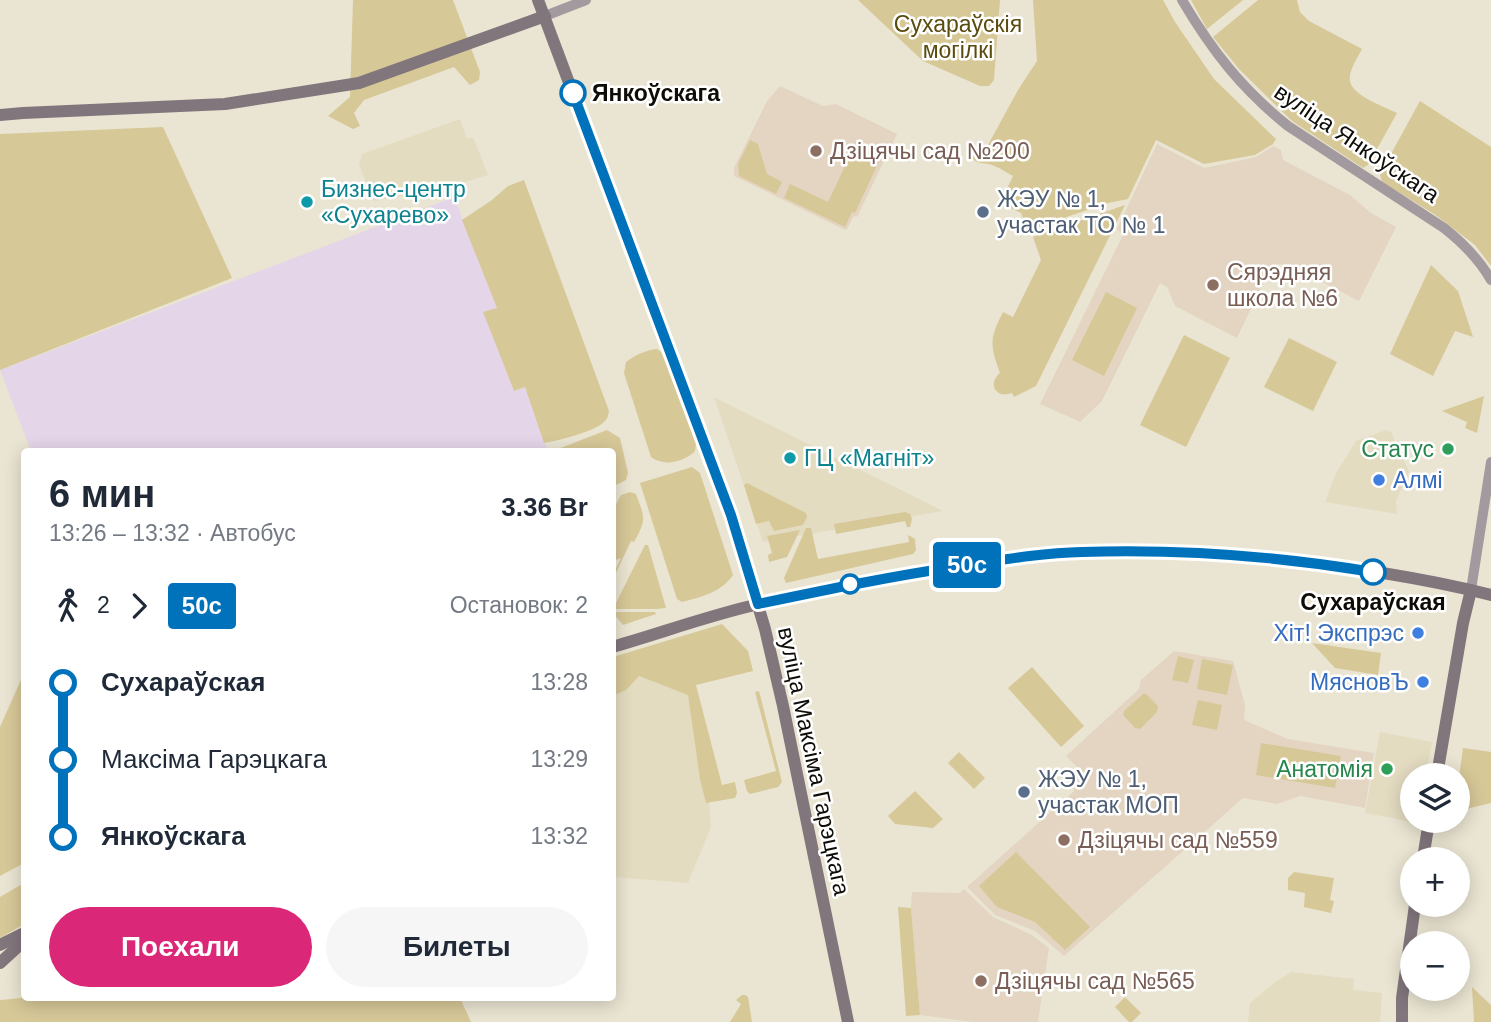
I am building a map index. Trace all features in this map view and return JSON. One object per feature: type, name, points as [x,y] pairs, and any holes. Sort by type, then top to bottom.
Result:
[{"type":"main road","name":"вуліца Максіма Гарэцкага","points":[[538,0],[731,515],[758,604],[783,706],[848,1022]]},
{"type":"main road","points":[[0,115],[225,104],[359,83],[545,16]]},
{"type":"main road","points":[[616,647],[726,612],[875,579],[1017,557],[1080,552],[1167,552],[1311,562],[1491,594]]},
{"type":"main road","points":[[726,612],[737,606],[745,596],[750,578]]},
{"type":"main road","points":[[1439,763],[1471,590]]},
{"type":"main road","points":[[1402,1022],[1402,998],[1413,917]]},
{"type":"main road","points":[[0,945],[21,934]]},
{"type":"main road","points":[[0,963],[21,944]]},
{"type":"street","points":[[545,16],[586,0]]},
{"type":"street","name":"вуліца Янкоўскага","points":[[1182,0],[1222,62],[1265,108],[1299,134],[1460,240],[1491,280]]},
{"type":"street","points":[[1471,590],[1491,462]]},
{"type":"shaded area","name":"Дзіцячы сад №200","points":[[780,86],[823,106],[836,104],[897,134],[857,217],[854,216],[845,230],[734,176],[734,168],[767,101]]},
{"type":"shaded area","points":[[460,119],[467,139],[473,137],[488,175],[445,188],[374,201],[359,165],[362,154]]},
{"type":"shaded area","name":"Сярэдняя школа №6","points":[[1157,144],[1204,168],[1256,157],[1273,146],[1281,150],[1283,160],[1350,195],[1371,213],[1396,227],[1359,301],[1289,265],[1276,264],[1269,271],[1237,338],[1175,306],[1167,287],[1160,283],[1102,401],[1080,422],[1040,404],[1123,235],[1117,229]]},
{"type":"shaded area","points":[[454,197],[497,308],[484,312],[514,391],[525,387],[547,448],[30,448],[0,370]]},
{"type":"shaded area","points":[[714,397],[943,511],[763,542]]},
{"type":"shaded area","points":[[1386,430],[1391,432],[1409,472],[1396,501],[1397,514],[1325,502],[1335,475],[1356,441]]},
{"type":"shaded area","points":[[1174,651],[1233,661],[1245,705],[1244,720],[1288,739],[1374,753],[1365,808],[1300,796],[1277,804],[1243,798],[1064,956],[1035,931],[995,915],[967,887],[1074,791],[1074,778],[1081,771],[1066,756],[1139,689],[1141,680]]},
{"type":"shaded area","points":[[631,673],[689,687],[709,799],[711,827],[688,883],[616,877],[616,678]]},
{"type":"shaded area","points":[[1380,732],[1432,742],[1428,763],[1400,763],[1400,820],[1365,813]]},
{"type":"shaded area","name":"Дзіцячы сад №565","points":[[964,889],[993,917],[1032,935],[1049,948],[1038,1022],[973,1022],[920,1015],[912,892],[960,893]]},
{"type":"shaded area","points":[[1291,972],[1354,979],[1353,990],[1382,993],[1380,1022],[1248,1022],[1250,1003]]},
{"type":"green space","points":[[353,0],[453,0],[480,72],[479,80],[470,85],[454,67],[364,100],[354,113],[360,126],[353,129],[328,116],[350,97]]},
{"type":"green space","name":"Сухараўскія могілкі","points":[[858,0],[1000,0],[994,80],[989,86],[980,86],[923,61]]},
{"type":"green space","points":[[1033,0],[1163,0],[1214,79],[1276,139],[1273,144],[1255,155],[1204,164],[1156,140],[1128,199],[1108,203],[1028,230],[1021,213],[1000,203],[1013,176],[995,166],[975,161],[968,150],[982,156],[1037,61]]},
{"type":"green space","points":[[1191,0],[1243,0],[1207,29]]},
{"type":"green space","points":[[1258,0],[1297,0],[1300,12],[1309,21],[1362,49],[1352,69],[1350,82],[1360,94],[1397,113],[1368,165],[1363,168],[1292,121],[1239,69],[1213,37]]},
{"type":"green space","points":[[1420,101],[1491,147],[1491,266],[1475,245],[1434,214],[1382,182],[1380,174]]},
{"type":"green space","points":[[163,127],[232,278],[0,370],[0,134]]},
{"type":"green space","points":[[750,140],[758,144],[767,174],[782,182],[776,194],[739,176],[738,164]]},
{"type":"green space","points":[[855,145],[881,157],[855,213],[852,212],[845,227],[784,198],[790,184],[828,202]]},
{"type":"green space","points":[[524,180],[609,411],[601,425],[567,438],[544,443],[525,387],[514,391],[483,312],[497,308],[462,220],[508,186]]},
{"type":"green space","points":[[1125,205],[1036,386],[1014,397],[1012,393],[998,392],[994,382],[1000,373],[994,356],[993,336],[1003,312],[1013,317],[1041,260],[1033,237]]},
{"type":"green space","points":[[1431,265],[1458,291],[1473,337],[1455,331],[1433,376],[1390,354]]},
{"type":"green space","points":[[1106,292],[1137,308],[1104,376],[1072,360]]},
{"type":"green space","points":[[1184,335],[1230,358],[1186,447],[1140,425]]},
{"type":"green space","points":[[1289,338],[1337,362],[1313,411],[1264,387]]},
{"type":"green space","points":[[657,349],[664,354],[696,444],[695,451],[674,462],[662,462],[651,457],[624,373],[629,359]]},
{"type":"green space","points":[[1484,396],[1477,433],[1465,428],[1467,422],[1442,411]]},
{"type":"green space","points":[[607,430],[620,438],[628,473],[626,480],[616,485],[616,448],[561,448]]},
{"type":"green space","points":[[692,467],[700,473],[733,575],[716,590],[682,602],[677,599],[640,483]]},
{"type":"green space","points":[[747,483],[806,513],[803,525],[774,531],[769,521],[756,524],[744,485]]},
{"type":"green space","points":[[630,492],[636,494],[643,516],[634,542],[631,541],[616,573],[621,558],[616,560],[616,504],[621,495]]},
{"type":"green space","points":[[905,512],[910,514],[912,519],[910,527],[907,527],[905,521],[836,534],[834,524]]},
{"type":"green space","points":[[806,528],[811,528],[818,559],[909,542],[908,535],[915,539],[916,550],[913,554],[786,583],[784,578]]},
{"type":"green space","points":[[800,530],[787,557],[769,562],[768,555],[772,553],[767,536]]},
{"type":"green space","points":[[645,545],[648,545],[666,608],[616,609],[616,603]]},
{"type":"green space","points":[[616,612],[656,614],[623,625],[616,617]]},
{"type":"green space","points":[[722,624],[748,651],[753,671],[696,685],[722,785],[735,782],[735,798],[706,803],[688,695],[639,676],[626,690],[617,694],[616,656]]},
{"type":"green space","points":[[1312,643],[1381,653],[1378,675],[1335,668]]},
{"type":"green space","points":[[1178,656],[1194,660],[1188,683],[1172,680]]},
{"type":"green space","points":[[1202,659],[1233,665],[1227,695],[1197,689]]},
{"type":"green space","points":[[1032,667],[1084,726],[1061,747],[1008,688]]},
{"type":"green space","points":[[21,680],[21,865],[0,876],[0,727]]},
{"type":"green space","points":[[759,691],[782,782],[778,787],[750,794],[744,780],[776,771],[755,692]]},
{"type":"green space","points":[[1143,694],[1158,706],[1157,712],[1140,729],[1135,728],[1123,715]]},
{"type":"green space","points":[[1198,700],[1222,705],[1217,730],[1192,725]]},
{"type":"green space","points":[[1261,743],[1341,756],[1335,788],[1256,775]]},
{"type":"green space","points":[[1463,748],[1491,752],[1491,803],[1470,808],[1470,763],[1461,763]]},
{"type":"green space","points":[[959,752],[985,778],[974,789],[948,763]]},
{"type":"green space","points":[[915,791],[943,819],[933,828],[895,824],[888,816]]},
{"type":"green space","points":[[1016,852],[1090,927],[1065,950],[1035,922],[997,907],[979,886]]},
{"type":"green space","points":[[1294,872],[1334,878],[1330,900],[1334,901],[1331,913],[1304,907],[1305,893],[1288,890],[1288,878]]},
{"type":"green space","points":[[21,885],[21,926],[0,938],[0,897]]},
{"type":"green space","points":[[898,907],[911,908],[920,1015],[906,1016]]},
{"type":"green space","points":[[1472,987],[1491,1005],[1491,1022],[1474,1022]]},
{"type":"green space","points":[[742,995],[748,997],[752,1022],[730,1022],[741,1004],[736,1000]]},
{"type":"green space","points":[[1125,997],[1141,1013],[1132,1022],[1115,1007]]},
{"type":"green space","points":[[0,1000],[461,1001],[471,1022],[0,1022]]},
{"type":"bus line","name":"50с","points":[[573,93],[731,515],[758,604],[875,579],[1017,557],[1080,552],[1225,555],[1311,562],[1373,572]]},
{"type":"place","name":"Янкоўскага","points":[[573,93]]},
{"type":"place","name":"Дзіцячы сад №200","points":[[816,151]]},
{"type":"place","name":"Бизнес-центр «Сухарево»","points":[[307,202]]},
{"type":"place","name":"ЖЭУ № 1, участак ТО № 1","points":[[983,212]]},
{"type":"place","name":"Сярэдняя школа №6","points":[[1213,285]]},
{"type":"place","name":"Статус","points":[[1448,449]]},
{"type":"place","name":"ГЦ «Магніт»","points":[[790,458]]},
{"type":"place","name":"Алмі","points":[[1379,480]]},
{"type":"place","name":"Сухараўская","points":[[1373,572]]},
{"type":"place","name":"Хіт! Экспрэс","points":[[1418,633]]},
{"type":"place","name":"МясновЪ","points":[[1423,682]]},
{"type":"place","name":"Анатомія","points":[[1387,769]]},
{"type":"place","name":"ЖЭУ № 1, участак МОП","points":[[1024,792]]},
{"type":"place","name":"Дзіцячы сад №559","points":[[1064,840]]},
{"type":"place","name":"Дзіцячы сад №565","points":[[981,981]]}]
